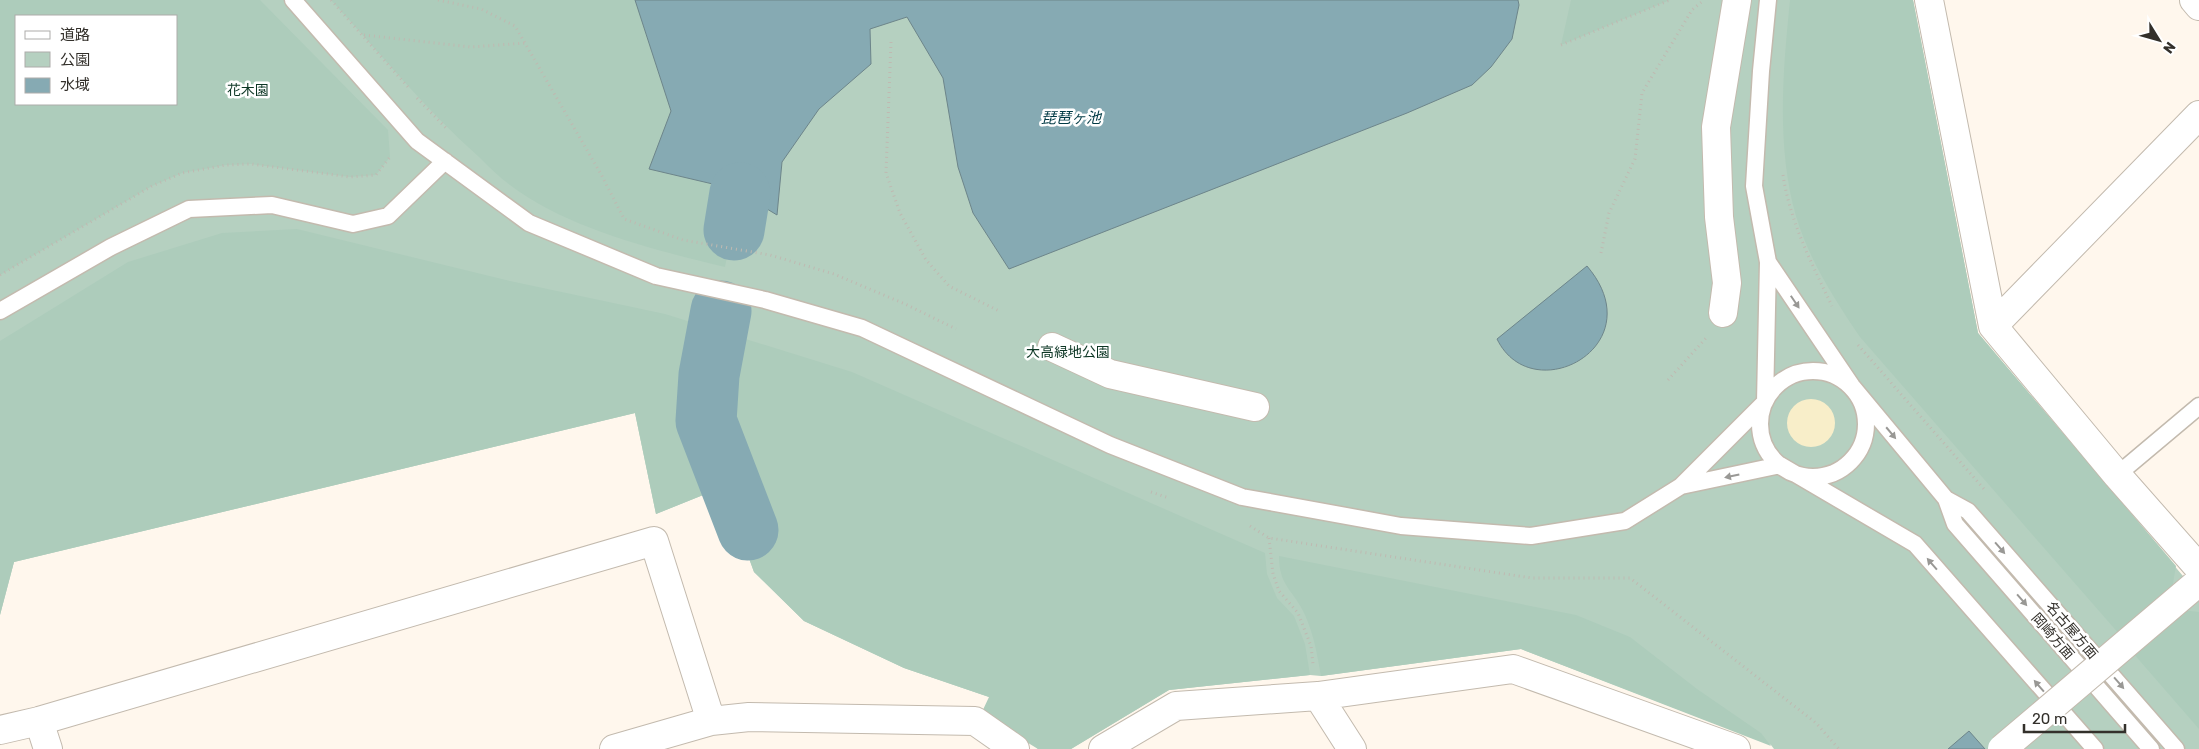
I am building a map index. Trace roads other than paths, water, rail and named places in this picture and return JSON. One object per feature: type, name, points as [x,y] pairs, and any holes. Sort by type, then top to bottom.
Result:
[{"type":"street","points":[[1723,313],[1726,283],[1719,217],[1716,127],[1737,0]]},
{"type":"street","points":[[1930,0],[1993,326],[2117,475],[2196,577],[2002,749]]},
{"type":"street","points":[[2194,0],[2199,6]]},
{"type":"street","points":[[1993,326],[2199,115]]},
{"type":"street","points":[[1052,346],[1110,374],[1255,406]]},
{"type":"street","points":[[0,730],[40,721],[654,542],[711,722]]},
{"type":"street","points":[[1103,749],[1176,706],[1318,696],[1513,669],[1736,749]]},
{"type":"street","points":[[1318,696],[1352,749]]},
{"type":"street","points":[[614,749],[711,722],[749,717],[975,721],[1015,749]]},
{"type":"street","points":[[40,721],[48,749]]},
{"type":"lane","points":[[293,0],[417,141],[529,222],[538,226],[656,276],[765,300],[862,328],[1110,445],[1242,497],[1401,526],[1531,536],[1625,521],[1681,486],[1765,402],[1768,262],[1754,186],[1761,71],[1768,0]]},
{"type":"lane","points":[[0,311],[110,247],[189,209],[272,205],[353,224],[388,216],[444,161]]},
{"type":"lane","points":[[1681,486],[1780,465],[1796,474],[1813,477],[1831,474],[1847,465],[1859,452],[1866,435],[1866,417],[1862,401],[1768,262]]},
{"type":"lane","points":[[1946,499],[1852,386],[1838,376],[1822,371],[1804,371],[1788,377],[1774,387],[1765,402],[1760,418],[1761,436],[1768,452],[1780,465],[1915,544],[2095,749]]},
{"type":"lane","points":[[2117,475],[2199,406]]},
{"type":"lane","name":"名古屋方面","points":[[1946,499],[1968,511],[2176,749]]},
{"type":"lane","name":"岡崎方面","points":[[1946,499],[1955,524],[2151,749]]},
{"type":"water","name":"琵琶ヶ池","points":[[635,0],[1518,0],[1519,5],[1512,39],[1491,67],[1472,85],[1407,113],[1009,269],[973,213],[958,167],[943,78],[907,17],[870,29],[871,64],[819,109],[782,162],[777,215],[734,189],[649,169],[671,111]]},
{"type":"water","points":[[1587,266],[1604,295],[1607,321],[1598,343],[1581,360],[1559,369],[1535,369],[1514,360],[1497,339]]},
{"type":"water","points":[[1969,731],[1985,749],[1948,749]]},
{"type":"waterway","points":[[734,230],[740,193]]},
{"type":"waterway","points":[[721,311],[709,375],[706,421],[748,530]]},
{"type":"park label","name":"花木園","points":[[248,90]]},
{"type":"park label","name":"大高緑地公園","points":[[1068,352]]}]
